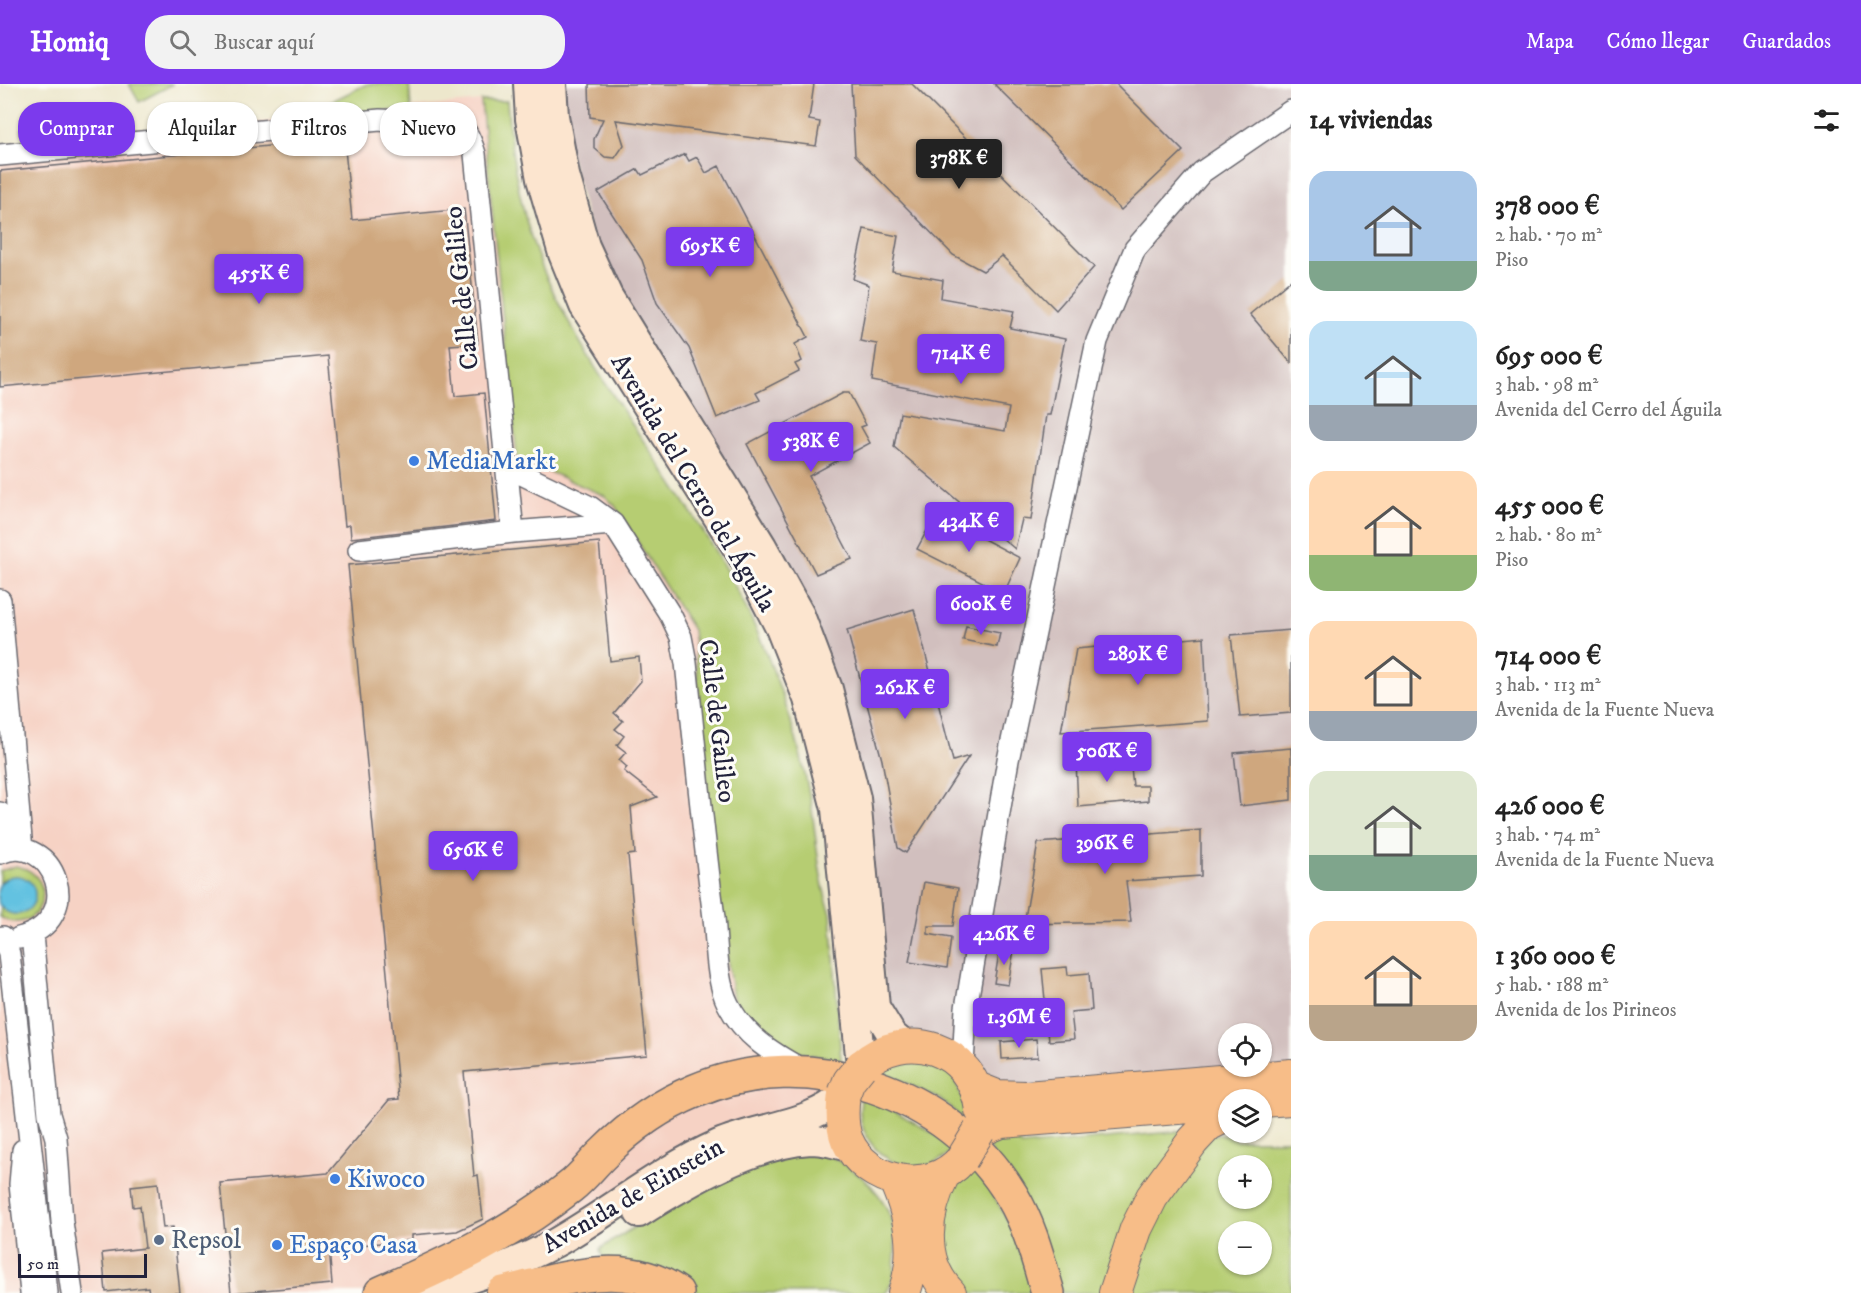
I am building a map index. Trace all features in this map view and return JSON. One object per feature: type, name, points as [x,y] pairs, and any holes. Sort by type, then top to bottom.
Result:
[{"type":"highway","points":[[381,1293],[510,1230],[573,1185],[637,1123],[695,1090],[768,1072],[804,1071],[839,1077],[894,1094],[938,1118],[956,1132],[981,1156],[1010,1193],[1029,1230],[1048,1293]]},
{"type":"highway","points":[[501,1293],[595,1272],[627,1274],[663,1283],[677,1293]]},
{"type":"main road","name":"Avenida del Cerro del Águila","points":[[528,84],[530,120],[541,179],[563,254],[584,306],[745,560],[780,628],[808,699],[836,809],[861,1066]]},
{"type":"main road","name":"Avenida del Cerro del Águila","points":[[552,84],[554,116],[565,175],[585,246],[608,296],[762,546],[800,615],[828,689],[856,798],[875,1007],[892,1035],[917,1046]]},
{"type":"main road","points":[[953,1166],[911,1181],[894,1179],[873,1171],[851,1148],[843,1125],[844,1094],[849,1081],[861,1066],[880,1052],[917,1046],[944,1053],[970,1077],[997,1096],[1026,1097],[1291,1075]]},
{"type":"main road","points":[[970,1077],[981,1108],[979,1131]]},
{"type":"main road","name":"Avenida de Einstein","points":[[418,1293],[473,1278],[554,1243],[690,1159],[719,1144],[823,1111],[844,1094]]},
{"type":"main road","points":[[1272,1100],[1291,1099]]},
{"type":"main road","points":[[950,1293],[935,1275],[929,1256],[930,1203],[953,1166],[979,1131],[1001,1122],[1218,1105]]},
{"type":"main road","points":[[1115,1293],[1136,1229],[1152,1197],[1192,1141],[1208,1125],[1218,1120]]},
{"type":"main road","name":"Avenida de Einstein","points":[[501,1293],[533,1278],[682,1185],[728,1164],[776,1148],[810,1140],[851,1148]]},
{"type":"main road","points":[[894,1179],[903,1198],[910,1229],[912,1256],[904,1293]]},
{"type":"street","points":[[970,1077],[966,1008],[1008,760],[1097,341],[1135,249],[1202,172],[1291,111]]},
{"type":"street","name":"Calle de Galileo","points":[[0,155],[380,120]]},
{"type":"street","name":"Calle de Galileo","points":[[0,168],[380,131]]},
{"type":"street","name":"Calle de Galileo","points":[[474,156],[509,468],[590,507],[613,524],[671,616],[681,637],[686,663],[708,877],[721,975],[728,1003],[746,1031],[769,1051],[804,1071]]},
{"type":"street","points":[[509,468],[513,532]]},
{"type":"street","points":[[359,550],[513,532],[613,524]]},
{"type":"street","points":[[0,600],[9,851]]},
{"type":"street","points":[[0,813],[9,851]]},
{"type":"street","points":[[9,851],[35,855],[47,863],[55,875],[59,888],[53,916],[44,927],[18,938],[2,936],[9,954],[47,1293]]},
{"type":"street","points":[[32,934],[49,1114],[56,1138],[62,1222],[72,1293]]},
{"type":"street","points":[[917,1046],[955,1028],[966,1008]]},
{"type":"street","points":[[49,1114],[45,1132],[46,1159],[56,1293]]},
{"type":"street","points":[[28,1132],[21,1154],[20,1184],[30,1293]]},
{"type":"shaded area","points":[[552,84],[1291,84],[1291,1075],[1272,1077],[1272,1023],[1218,1023],[1218,1077],[1267,1077],[1026,1097],[892,1035],[856,798],[607,296]]},
{"type":"shaded area","points":[[481,101],[506,368],[517,458],[605,496],[615,506],[693,630],[778,1048],[861,1066],[849,1081],[606,1210],[418,1293],[0,1293],[0,147],[18,145],[18,156],[135,156],[135,134],[147,133],[147,156],[258,156],[258,122],[270,121],[270,156],[368,156],[368,112],[380,111],[380,156],[477,156],[477,102],[471,102]]},
{"type":"green space","points":[[129,84],[173,84],[139,102]]},
{"type":"green space","points":[[367,84],[409,84],[410,102],[380,102],[380,111],[368,112],[368,102],[330,102]]},
{"type":"green space","points":[[481,101],[507,101],[518,188],[529,231],[544,272],[591,360],[701,527],[726,570],[749,614],[777,681],[793,728],[805,775],[820,871],[831,913],[841,1061],[778,1048],[747,1020],[733,999],[714,865],[693,630],[615,506],[605,496],[517,458]]},
{"type":"green space","points":[[16,866],[31,872],[40,881],[43,893],[41,904],[35,914],[26,920],[14,922],[0,917],[4,879],[0,884],[0,871]]},
{"type":"green space","points":[[915,1056],[949,1067],[970,1116],[968,1124],[943,1101],[879,1070]]},
{"type":"green space","points":[[863,1093],[957,1147],[938,1161],[924,1166],[909,1166],[883,1156],[873,1146],[861,1121],[860,1107]]},
{"type":"green space","points":[[1193,1130],[1110,1293],[1063,1293],[987,1143],[1018,1132],[1021,1146]]},
{"type":"green space","points":[[1210,1134],[1218,1135],[1218,1143],[1272,1143],[1272,1140],[1291,1140],[1291,1293],[1126,1293],[1145,1228]]},
{"type":"green space","points":[[816,1148],[862,1177],[883,1201],[894,1233],[895,1253],[893,1279],[886,1293],[700,1293],[666,1270],[603,1260],[600,1249],[677,1202],[758,1165]]},
{"type":"green space","points":[[970,1167],[1002,1210],[1035,1293],[968,1293],[960,1289],[939,1243],[948,1187]]},
{"type":"water","points":[[16,876],[23,878],[33,888],[35,895],[33,902],[23,912],[16,914],[9,912],[-1,902],[-1,888],[9,878]]},
{"type":"building","points":[[589,84],[814,84],[809,120],[820,122],[816,146],[616,120],[624,145],[615,158],[605,157],[594,148],[594,139],[603,119],[590,117]]},
{"type":"building","points":[[851,84],[912,84],[1094,267],[1056,310],[1002,256],[983,271],[953,255],[855,155]]},
{"type":"building","points":[[994,84],[1116,84],[1183,151],[1121,210]]},
{"type":"building","points":[[270,146],[270,156],[346,156],[352,220],[464,209],[478,343],[450,345],[455,396],[484,393],[496,521],[351,538],[350,525],[345,526],[328,356],[0,387],[0,171],[161,156],[258,156],[258,147]]},
{"type":"building","points":[[685,154],[689,161],[697,157],[706,173],[719,166],[808,337],[795,344],[802,361],[795,364],[799,371],[756,393],[760,400],[717,418],[689,348],[657,303],[642,260],[598,192],[638,169],[642,175]]},
{"type":"building","points":[[864,229],[898,236],[892,271],[943,280],[941,298],[1014,311],[1010,328],[1065,339],[1050,415],[1046,415],[1031,520],[1022,519],[1015,549],[894,447],[900,413],[1005,431],[1009,408],[872,381],[877,344],[860,341],[869,285],[853,279]]},
{"type":"building","points":[[1291,280],[1291,363],[1250,314]]},
{"type":"building","points":[[843,393],[849,393],[866,425],[861,427],[870,443],[809,476],[852,559],[816,574],[747,444]]},
{"type":"building","points":[[936,514],[1020,558],[1004,593],[917,549]]},
{"type":"building","points":[[599,542],[610,661],[639,657],[641,681],[614,713],[623,721],[615,729],[624,736],[617,745],[626,752],[619,760],[627,767],[624,771],[657,797],[631,807],[635,854],[628,855],[647,1055],[464,1072],[474,1176],[478,1175],[483,1219],[457,1231],[412,1235],[412,1240],[329,1248],[332,1284],[231,1293],[220,1183],[328,1173],[389,1100],[399,1099],[348,565]]},
{"type":"building","points":[[914,609],[953,761],[969,756],[906,853],[898,848],[882,760],[847,630]]},
{"type":"building","points":[[966,626],[1000,633],[997,647],[963,640]]},
{"type":"building","points":[[1291,630],[1291,713],[1240,717],[1231,635]]},
{"type":"building","points":[[1204,637],[1208,721],[1061,732],[1076,649]]},
{"type":"building","points":[[1291,748],[1291,800],[1240,806],[1234,753]]},
{"type":"building","points":[[1130,758],[1133,786],[1148,786],[1148,801],[1078,807],[1076,761]]},
{"type":"building","points":[[1201,830],[1201,876],[1126,881],[1131,922],[1024,924],[1038,843]]},
{"type":"building","points":[[924,882],[958,888],[953,926],[928,926],[928,934],[951,938],[947,968],[909,962]]},
{"type":"building","points":[[1000,947],[1014,950],[1008,985],[994,983]]},
{"type":"building","points":[[1067,967],[1068,975],[1089,973],[1092,1010],[1071,1012],[1074,1039],[1049,1041],[1042,969]]},
{"type":"building","points":[[1036,1039],[1038,1057],[1002,1059],[1001,1042]]},
{"type":"building","name":"Repsol","points":[[158,1183],[163,1228],[173,1227],[180,1293],[149,1293],[148,1287],[106,1292],[102,1253],[145,1248],[140,1206],[133,1207],[131,1186]]},
{"type":"place","name":"MediaMarkt","points":[[414,461]]},
{"type":"place","name":"Kiwoco","points":[[335,1179]]},
{"type":"place","name":"Repsol","points":[[159,1240]]},
{"type":"place","name":"Espaço Casa","points":[[277,1245]]}]
